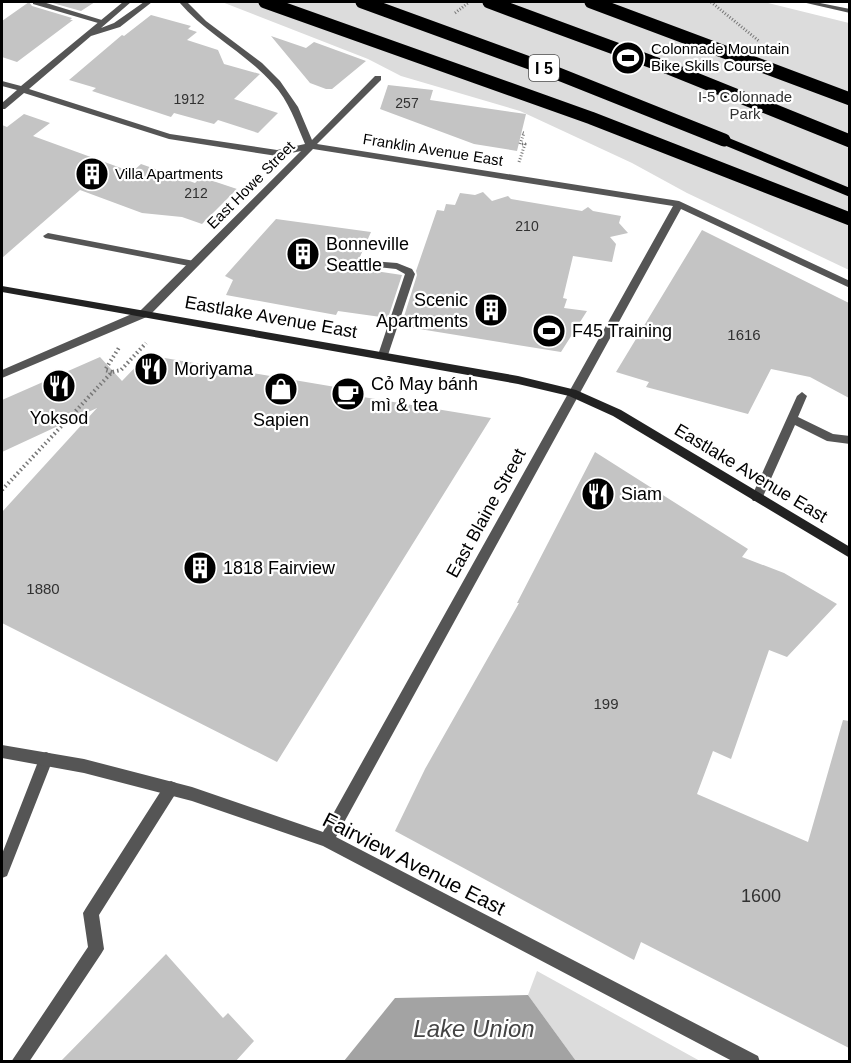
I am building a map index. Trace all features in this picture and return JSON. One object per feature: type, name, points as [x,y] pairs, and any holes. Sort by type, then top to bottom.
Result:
[{"type":"highway","points":[[265,2],[572,111],[849,219]]},
{"type":"highway","name":"I 5","points":[[362,2],[614,95],[849,193]]},
{"type":"highway","points":[[489,2],[671,69],[849,141]]},
{"type":"highway","points":[[591,2],[849,99]]},
{"type":"main road","name":"Eastlake Avenue East","points":[[2,289],[382,355],[518,380],[572,393],[617,413],[849,554]]},
{"type":"street","points":[[36,2],[101,21]]},
{"type":"street","points":[[2,107],[126,2]]},
{"type":"street","points":[[85,37],[117,25],[148,2]]},
{"type":"street","points":[[183,2],[203,23],[259,65],[277,83],[294,107],[310,146]]},
{"type":"street","points":[[806,2],[849,11]]},
{"type":"street","name":"East Howe Street","points":[[145,313],[378,78]]},
{"type":"street","name":"Franklin Avenue East","points":[[2,84],[169,136],[277,153],[310,146],[679,204],[849,285]]},
{"type":"street","name":"East Blaine Street","points":[[326,840],[572,393],[679,204]]},
{"type":"street","points":[[48,236],[194,264]]},
{"type":"street","points":[[371,264],[397,266],[409,271],[410,274],[382,355]]},
{"type":"street","points":[[2,374],[145,313]]},
{"type":"street","points":[[757,498],[802,396]]},
{"type":"street","points":[[792,419],[831,438],[849,440]]},
{"type":"street","name":"Fairview Avenue East","points":[[2,752],[84,766],[171,788],[326,840],[752,1062]]},
{"type":"street","points":[[2,871],[46,759]]},
{"type":"street","points":[[19,1062],[96,949],[91,912],[171,788]]},
{"type":"path","points":[[518,166],[525,144],[520,144],[524,133],[521,132]]},
{"type":"path","points":[[123,339],[105,370],[112,372],[121,370],[146,343]]},
{"type":"path","points":[[2,490],[112,372]]},
{"type":"green space","name":"I-5 Colonnade Park","points":[[222,2],[764,2],[849,23],[849,270],[687,193],[632,163],[520,111],[401,76],[368,59]]},
{"type":"green space","points":[[537,971],[700,1061],[576,1061],[528,995]]},
{"type":"water","name":"Lake Union","points":[[528,995],[576,1061],[344,1061],[395,998]]},
{"type":"building","points":[[29,2],[32,6],[73,20],[17,62],[2,57],[2,21]]},
{"type":"building","points":[[49,2],[95,2],[81,11]]},
{"type":"building","points":[[151,15],[191,26],[188,29],[197,32],[187,40],[218,50],[224,64],[260,74],[234,99],[278,113],[258,133],[218,120],[214,124],[174,113],[171,117],[92,91],[96,88],[69,80],[122,35],[124,36]]},
{"type":"building","points":[[271,36],[306,48],[314,42],[366,61],[332,89],[326,89],[310,83]]},
{"type":"building","points":[[388,85],[433,90],[430,100],[526,114],[517,151],[474,144],[380,109]]},
{"type":"building","points":[[24,114],[50,123],[33,136],[132,172],[141,164],[195,183],[201,177],[237,189],[202,224],[182,217],[142,213],[80,190],[2,258],[2,125],[7,127]]},
{"type":"building","points":[[483,192],[492,201],[508,196],[511,199],[582,211],[588,207],[593,211],[621,216],[619,223],[628,233],[610,237],[616,244],[612,262],[573,256],[563,298],[567,299],[564,308],[587,311],[561,352],[401,326],[417,275],[416,271],[437,210],[444,211],[446,204],[455,205],[460,193],[475,195]]},
{"type":"building","name":"Bonneville Seattle","points":[[276,219],[371,232],[355,268],[402,275],[388,318],[338,311],[336,315],[226,295],[233,280],[225,276]]},
{"type":"building","points":[[702,230],[849,303],[849,398],[810,377],[771,369],[748,414],[646,387],[649,382],[616,372]]},
{"type":"building","name":"1818 Fairview","points":[[147,355],[365,392],[363,397],[491,418],[277,762],[2,623],[2,512],[97,408],[2,452],[2,400],[100,357],[122,381]]},
{"type":"building","points":[[595,452],[748,549],[742,557],[784,573],[837,604],[787,657],[769,650],[731,759],[713,751],[697,794],[808,842],[843,720],[849,721],[849,1048],[641,942],[634,960],[395,831],[425,769],[519,603],[517,603]]},
{"type":"building","points":[[166,954],[223,1018],[228,1013],[254,1041],[235,1062],[60,1062]]},
{"type":"place","name":"Colonnade Mountain Bike Skills Course","points":[[628,58]]},
{"type":"place","name":"Villa Apartments","points":[[92,174]]},
{"type":"place","name":"Bonneville Seattle","points":[[303,254]]},
{"type":"place","name":"Scenic Apartments","points":[[491,310]]},
{"type":"place","name":"F45 Training","points":[[549,331]]},
{"type":"place","name":"Moriyama","points":[[151,369]]},
{"type":"place","name":"Yoksod","points":[[59,386]]},
{"type":"place","name":"Sapien","points":[[281,389]]},
{"type":"place","name":"Cỏ May bánh mì & tea","points":[[348,394]]},
{"type":"place","name":"Siam","points":[[598,494]]},
{"type":"place","name":"1818 Fairview","points":[[200,568]]}]
